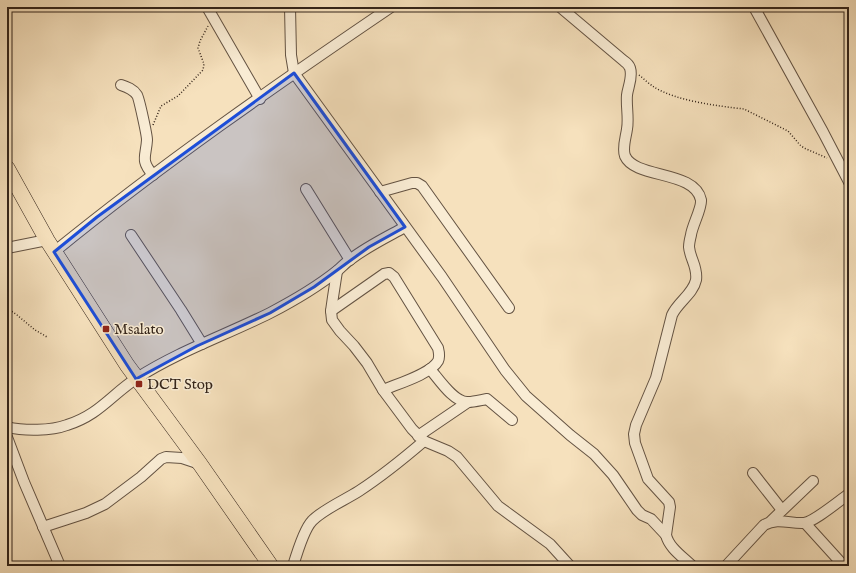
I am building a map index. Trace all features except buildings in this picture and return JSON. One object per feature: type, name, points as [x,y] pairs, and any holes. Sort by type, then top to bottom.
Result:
[{"type":"highway","points":[[7,168],[50,246],[136,379],[200,464],[271,566]]},
{"type":"street","points":[[290,7],[291,55],[294,73],[442,277],[505,370],[526,396],[570,436],[594,454],[613,475],[637,510],[642,515],[651,519],[666,535],[672,546],[692,566]]},
{"type":"street","points":[[7,248],[50,246],[153,175],[294,73],[391,7]]},
{"type":"street","points":[[560,7],[624,61],[630,68],[630,80],[627,96],[628,117],[625,156],[637,167],[682,181],[691,186],[701,200],[701,206],[692,230],[689,247],[696,268],[696,280],[692,290],[675,309],[672,315],[656,378],[636,425],[634,434],[635,443],[648,479],[669,502],[670,507],[666,535]]},
{"type":"street","points":[[754,7],[849,182]]},
{"type":"street","points":[[209,12],[260,99]]},
{"type":"street","points":[[121,86],[129,88],[138,96],[147,140],[144,155],[145,164],[153,175]]},
{"type":"street","points":[[380,192],[417,183],[422,186],[509,308]]},
{"type":"street","points":[[306,190],[350,260]]},
{"type":"street","points":[[7,427],[31,429],[66,426],[83,419],[96,412],[136,379],[202,344],[270,313],[337,271],[368,247],[405,226]]},
{"type":"street","points":[[131,235],[202,344]]},
{"type":"street","points":[[337,271],[332,320],[367,363],[383,390],[421,438],[457,457],[498,506],[550,544],[570,566]]},
{"type":"street","points":[[332,311],[376,280],[389,273],[394,276],[438,348],[439,357],[437,362],[419,375],[383,390]]},
{"type":"street","points":[[430,368],[455,397],[462,401],[468,402],[487,399],[512,420]]},
{"type":"street","points":[[293,566],[307,529],[312,521],[332,506],[358,492],[390,470],[421,438],[468,402]]},
{"type":"street","points":[[7,437],[24,482],[60,566]]},
{"type":"street","points":[[43,527],[101,506],[166,457],[182,458],[200,464]]},
{"type":"street","points":[[753,473],[782,510]]},
{"type":"street","points":[[726,566],[758,530],[771,521],[813,481]]},
{"type":"street","points":[[771,521],[778,520],[805,523],[815,518],[849,494]]},
{"type":"street","points":[[805,523],[844,566]]},
{"type":"path","points":[[147,140],[162,106],[178,96],[203,70],[204,64],[198,48],[209,12]]},
{"type":"path","points":[[630,68],[654,87],[666,93],[693,100],[744,109],[788,131],[804,148],[824,157],[838,160]]},
{"type":"path","points":[[7,308],[35,330],[47,337]]},
{"type":"highlighted area","points":[[294,73],[405,227],[369,247],[314,287],[270,313],[197,346],[136,379],[54,252],[97,217]]},
{"type":"place","name":"Msalato","points":[[106,329]]},
{"type":"place","name":"DCT Stop","points":[[139,384]]}]
